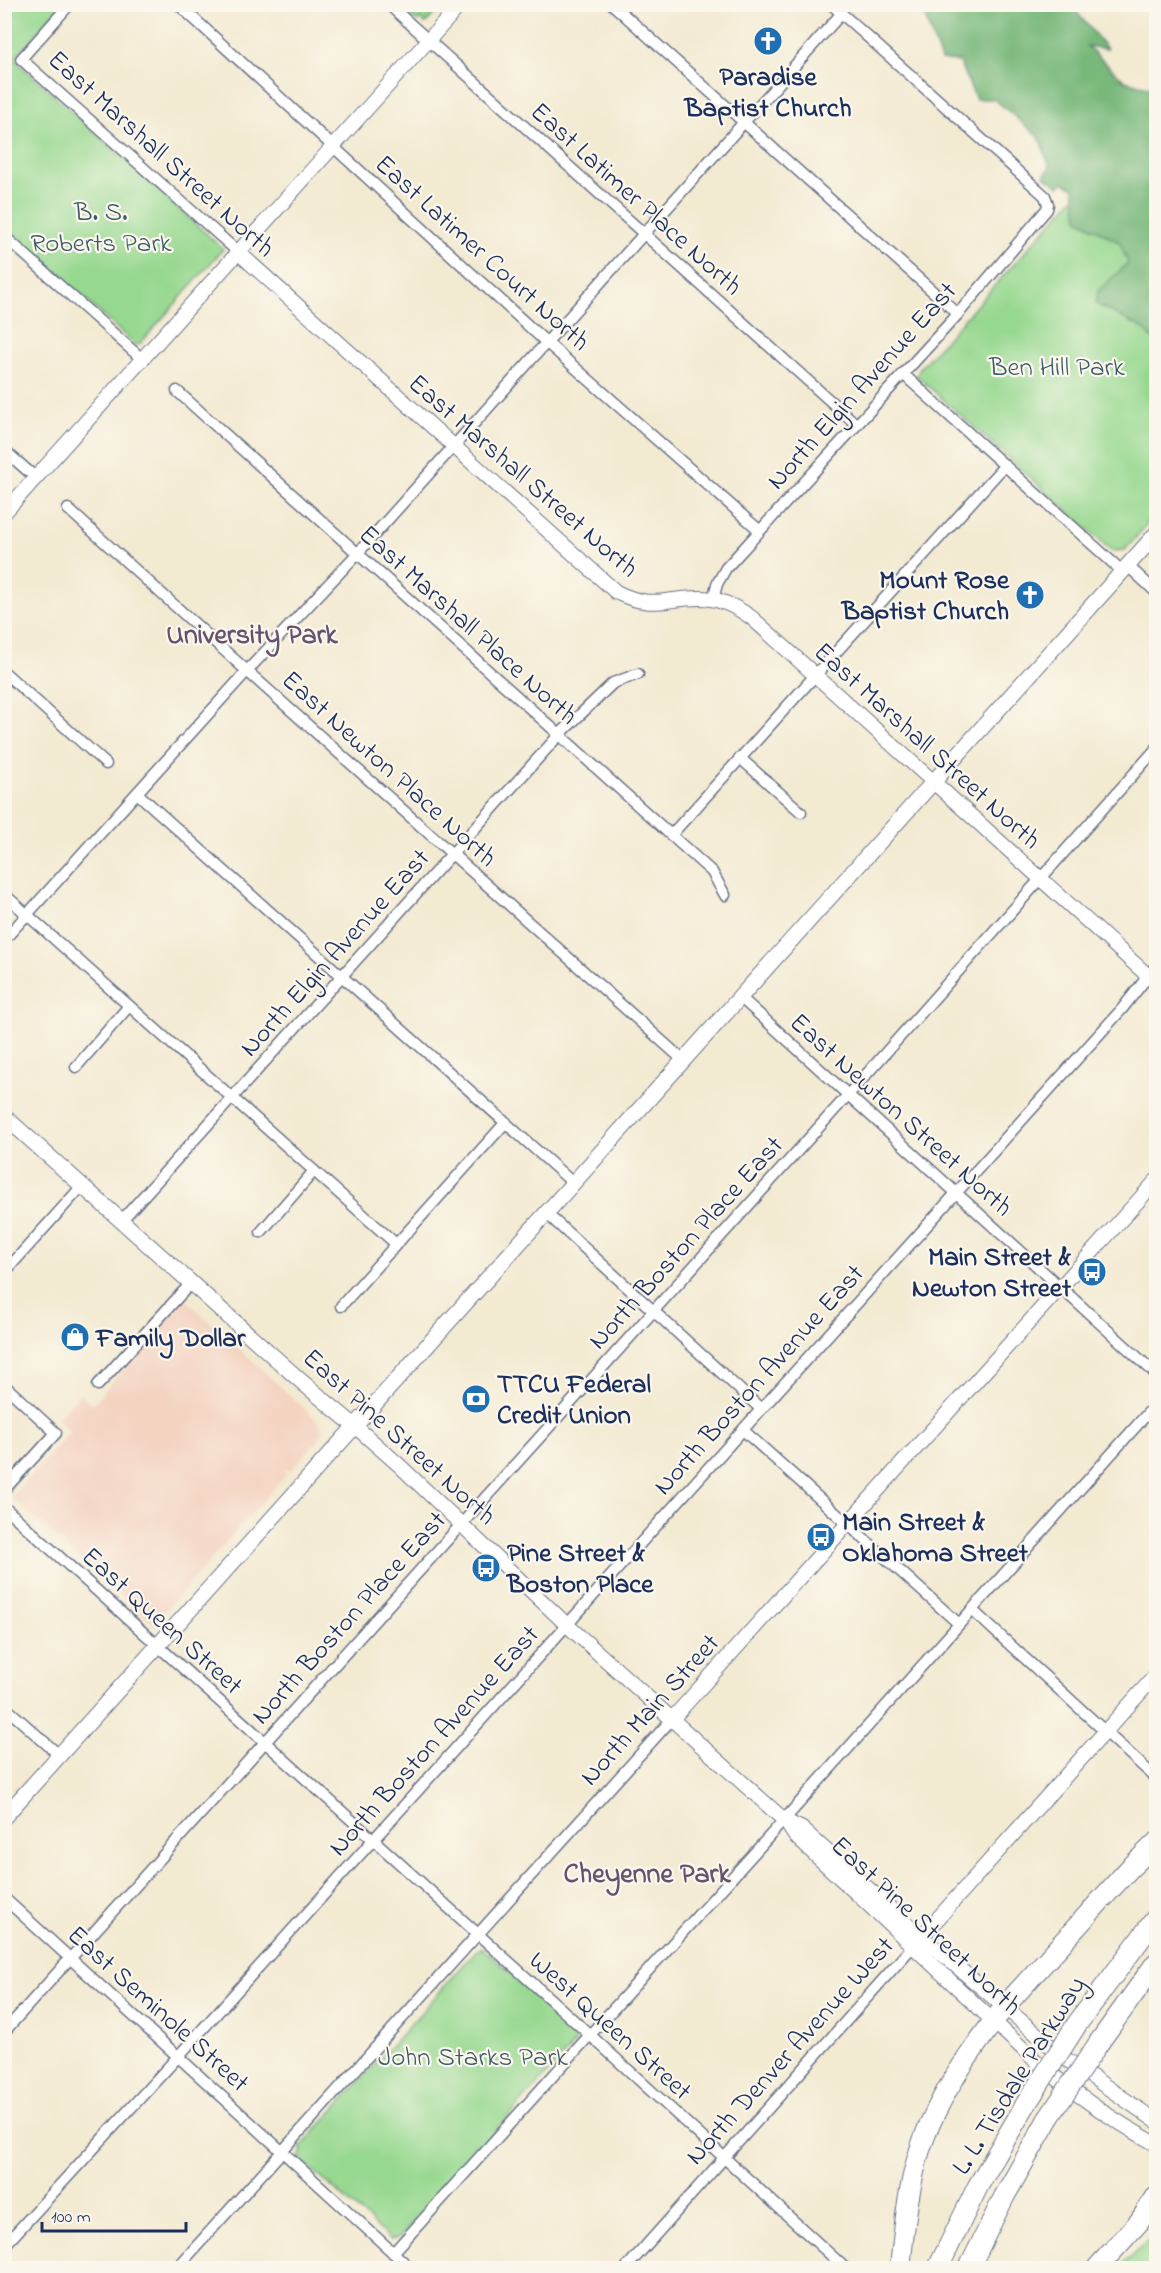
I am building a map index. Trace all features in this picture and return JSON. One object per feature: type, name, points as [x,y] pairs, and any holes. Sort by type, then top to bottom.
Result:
[{"type":"highway","points":[[900,2268],[911,2182],[925,2135],[945,2095],[999,2014],[1129,1869],[1156,1843]]},
{"type":"highway","name":"L. L. Tisdale Parkway","points":[[938,2268],[978,2186],[1026,2104],[1077,2024],[1156,1918]]},
{"type":"highway","name":"L. L. Tisdale Parkway","points":[[969,2268],[1004,2197],[1048,2119],[1156,1963]]},
{"type":"highway","points":[[1097,2268],[1156,2198]]},
{"type":"highway","points":[[1138,2222],[1156,2208]]},
{"type":"main road","points":[[4,1817],[1156,534]]},
{"type":"main road","name":"East Pine Street North","points":[[4,1116],[356,1427]]},
{"type":"street","name":"East Marshall Street North","points":[[70,4],[21,59],[452,446],[616,592],[635,600],[654,603],[700,598],[713,600],[727,603],[745,612],[1040,878],[1154,975]]},
{"type":"street","name":"East Latimer Court North","points":[[178,4],[546,342],[759,530]]},
{"type":"street","name":"East Latimer Place North","points":[[388,4],[856,424]]},
{"type":"street","points":[[4,513],[460,4]]},
{"type":"street","points":[[612,4],[957,314]]},
{"type":"street","points":[[4,940],[247,671],[357,554],[841,14],[831,4]]},
{"type":"street","name":"North Elgin Avenue East","points":[[713,600],[717,584],[726,568],[957,314],[1044,214],[1048,204],[1044,196],[841,14]]},
{"type":"street","points":[[4,236],[142,359]]},
{"type":"street","points":[[903,374],[1005,465],[1156,592]]},
{"type":"street","name":"East Marshall Place North","points":[[177,391],[712,872],[725,895]]},
{"type":"street","points":[[4,450],[36,478]]},
{"type":"street","points":[[670,835],[1005,465]]},
{"type":"street","name":"East Newton Place North","points":[[68,508],[683,1060]]},
{"type":"street","points":[[4,672],[106,764]]},
{"type":"street","name":"North Elgin Avenue East","points":[[121,1221],[559,735],[613,683],[638,674]]},
{"type":"street","name":"North Boston Place East","points":[[4,2032],[848,1095],[1156,749]]},
{"type":"street","points":[[740,758],[801,812]]},
{"type":"street","points":[[137,793],[573,1183]]},
{"type":"street","points":[[4,894],[396,1244]]},
{"type":"street","name":"North Boston Avenue East","points":[[4,2246],[1154,975]]},
{"type":"street","name":"East Newton Street North","points":[[740,997],[1156,1374]]},
{"type":"street","points":[[76,1067],[129,1006]]},
{"type":"street","points":[[341,1306],[506,1122]]},
{"type":"street","points":[[261,1232],[314,1171]]},
{"type":"street","name":"North Main Street","points":[[177,2268],[479,1936],[1156,1181]]},
{"type":"street","points":[[4,1273],[82,1186]]},
{"type":"street","points":[[546,1214],[761,1409]]},
{"type":"street","points":[[98,1385],[191,1283]]},
{"type":"street","points":[[4,1385],[57,1433],[4,1490]]},
{"type":"street","points":[[396,2261],[590,2035],[1156,1404]]},
{"type":"street","name":"East Pine Street North","points":[[356,1427],[462,1524],[567,1625],[784,1820],[802,1829],[917,1942],[999,2014],[1156,2121]]},
{"type":"street","points":[[743,1430],[959,1624]]},
{"type":"street","name":"East Queen Street","points":[[4,1507],[479,1936]]},
{"type":"street","points":[[972,1610],[1156,1778]]},
{"type":"street","name":"North Denver Avenue West","points":[[626,2268],[1156,1675]]},
{"type":"street","points":[[4,1706],[59,1755]]},
{"type":"street","name":"East Seminole Street","points":[[4,1898],[284,2152],[396,2261],[410,2268]]},
{"type":"street","name":"West Queen Street","points":[[479,1936],[845,2268]]},
{"type":"street","name":"East Pine Street North","points":[[999,2014],[1055,2078],[1124,2126],[1156,2144]]},
{"type":"shaded area","points":[[185,1299],[319,1422],[322,1432],[320,1438],[290,1471],[287,1469],[284,1472],[287,1474],[154,1625],[11,1497],[70,1431],[57,1419],[80,1394],[93,1404]]},
{"type":"green space","name":"B. S. Roberts Park","points":[[4,5],[61,5],[14,59],[223,249],[140,344],[135,345],[5,226]]},
{"type":"green space","points":[[398,5],[443,5],[425,24],[420,19],[417,22]]},
{"type":"green space","points":[[914,5],[1071,5],[1107,49],[1087,46],[1125,81],[1156,89],[1156,343],[1144,329],[1096,304],[1098,291],[1128,263],[1120,243],[1078,219],[1074,188],[1064,182],[1059,186],[1044,176],[1050,167],[1039,137],[994,99],[976,99],[959,62],[941,60],[924,14]]},
{"type":"green space","name":"Ben Hill Park","points":[[1156,107],[1156,514],[1125,550],[1112,551],[917,376],[920,368]]},
{"type":"green space","name":"John Starks Park","points":[[481,1948],[573,2030],[575,2043],[400,2237],[390,2239],[299,2158],[302,2151],[300,2148]]},
{"type":"green space","points":[[1156,2233],[1156,2268],[1119,2268]]},
{"type":"place","name":"Paradise Baptist Church","points":[[768,41]]},
{"type":"place","name":"Mount Rose Baptist Church","points":[[1030,595]]},
{"type":"place","name":"Main Street & Newton Street","points":[[1092,1272]]},
{"type":"place","name":"Family Dollar","points":[[75,1337]]},
{"type":"place","name":"TTCU Federal Credit Union","points":[[476,1399]]},
{"type":"place","name":"Main Street & Oklahoma Street","points":[[821,1537]]},
{"type":"place","name":"Pine Street & Boston Place","points":[[486,1568]]},
{"type":"district","name":"University Park","points":[[252,633]]},
{"type":"district","name":"Cheyenne Park","points":[[647,1872]]}]
